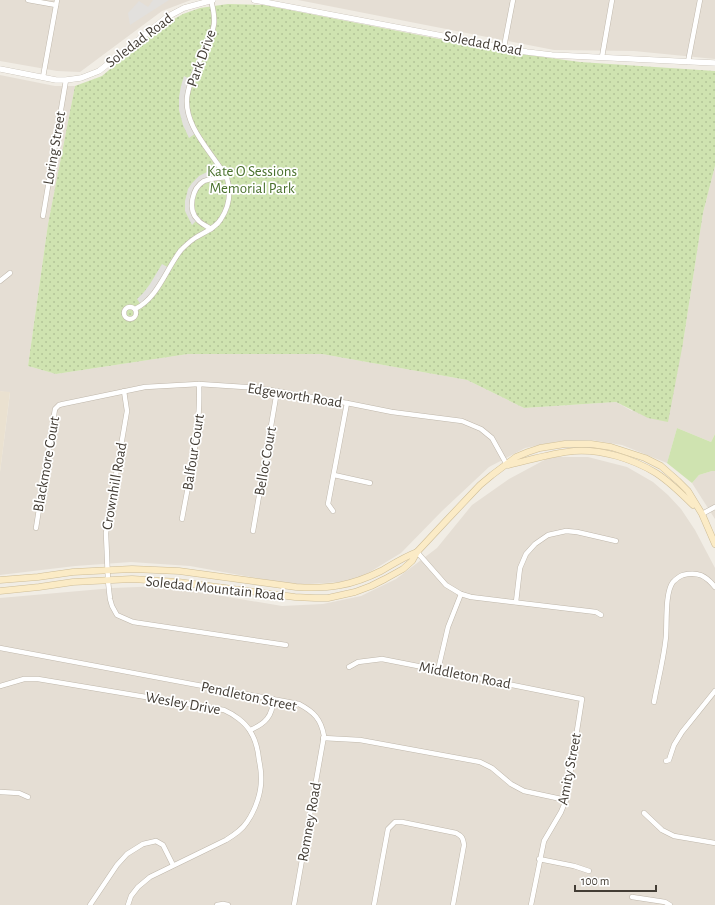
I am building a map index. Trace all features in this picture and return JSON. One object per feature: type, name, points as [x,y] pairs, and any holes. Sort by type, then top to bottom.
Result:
[{"type":"main road","name":"Soledad Mountain Road","points":[[0,591],[73,582],[132,579],[178,582],[295,597],[328,598],[355,592],[371,586],[403,569],[412,561],[417,552],[480,485],[516,457],[528,452],[565,444],[591,444],[611,447],[645,458],[661,466],[688,491],[702,514],[715,544]]},
{"type":"main road","points":[[507,465],[545,456],[576,451],[597,452],[623,458],[657,474],[671,484],[702,514]]},
{"type":"main road","name":"Soledad Mountain Road","points":[[0,580],[38,577],[72,572],[132,569],[179,572],[296,587],[327,588],[367,577],[406,556],[417,552]]},
{"type":"street","points":[[28,0],[57,3],[43,77]]},
{"type":"street","name":"Soledad Road","points":[[0,69],[56,80],[81,78],[99,71],[167,17],[184,8],[212,0]]},
{"type":"street","name":"Park Drive","points":[[135,309],[142,306],[157,290],[177,255],[185,246],[217,225],[227,208],[229,194],[226,177],[196,133],[192,125],[187,105],[188,89],[212,32],[214,19],[212,0]]},
{"type":"street","name":"Soledad Road","points":[[254,0],[268,1],[300,9],[528,52],[552,55],[715,64]]},
{"type":"street","points":[[504,47],[513,0]]},
{"type":"street","points":[[602,57],[612,0]]},
{"type":"street","points":[[688,62],[700,0]]},
{"type":"street","name":"Loring Street","points":[[43,216],[66,80]]},
{"type":"street","points":[[211,229],[197,220],[192,206],[192,201],[200,184],[204,181],[226,177]]},
{"type":"street","points":[[0,280],[10,273]]},
{"type":"street","name":"Edgeworth Road","points":[[63,404],[145,387],[199,384],[258,388],[392,412],[462,421],[481,429],[492,438],[507,465]]},
{"type":"street","name":"Balfour Court","points":[[182,519],[198,423],[200,403],[199,384]]},
{"type":"street","name":"Crownhill Road","points":[[108,581],[106,533],[127,411],[124,391]]},
{"type":"street","name":"Belloc Court","points":[[253,531],[277,391]]},
{"type":"street","points":[[333,511],[328,504],[347,403]]},
{"type":"street","name":"Blackmore Court","points":[[36,528],[56,409],[59,405],[63,404]]},
{"type":"street","points":[[334,475],[370,484]]},
{"type":"street","points":[[702,514],[715,507]]},
{"type":"street","points":[[516,602],[520,568],[526,554],[535,544],[548,535],[566,531],[616,541]]},
{"type":"street","points":[[417,552],[446,585],[461,594],[471,597],[596,612],[601,615]]},
{"type":"street","points":[[654,702],[666,637],[669,591],[673,582],[680,576],[690,573],[699,574],[708,579],[715,587]]},
{"type":"street","points":[[108,581],[110,599],[117,615],[133,622],[286,645]]},
{"type":"street","points":[[438,670],[448,627],[461,594]]},
{"type":"street","name":"Pendleton Street","points":[[0,648],[299,704],[310,710],[316,716],[323,728],[323,738]]},
{"type":"street","name":"Middleton Road","points":[[350,667],[358,662],[382,659],[582,699]]},
{"type":"street","name":"Wesley Drive","points":[[0,686],[24,679],[38,679],[224,710],[234,716],[250,730],[258,747],[261,786],[256,807],[247,823],[237,833],[226,840],[150,877],[138,887],[131,896],[128,905]]},
{"type":"street","points":[[666,761],[669,760],[674,745],[682,732],[715,691]]},
{"type":"street","points":[[250,730],[260,726],[267,719],[273,705],[273,699]]},
{"type":"street","name":"Amity Street","points":[[531,905],[539,859],[544,841],[562,812],[566,800],[582,699]]},
{"type":"street","points":[[323,738],[360,740],[480,762],[492,768],[511,784],[524,791],[566,800]]},
{"type":"street","name":"Romney Road","points":[[294,905],[323,738]]},
{"type":"street","points":[[0,792],[19,793],[28,797]]},
{"type":"street","points":[[644,813],[662,830],[674,836],[715,843]]},
{"type":"street","points":[[374,905],[388,829],[395,822],[402,822],[456,833],[461,836],[464,845],[453,905]]},
{"type":"street","points":[[90,905],[117,865],[127,854],[143,844],[156,841],[163,845],[173,865]]},
{"type":"street","points":[[539,859],[574,866],[589,871]]},
{"type":"street","points":[[632,897],[665,902],[670,905]]},
{"type":"street","points":[[217,905],[228,905]]},
{"type":"shaded area","points":[[0,0],[191,0],[162,11],[80,72],[57,71],[0,61]]},
{"type":"shaded area","points":[[153,0],[169,0],[130,25],[128,13],[139,1],[148,7]]},
{"type":"shaded area","points":[[298,0],[715,0],[715,59],[634,51],[554,50]]},
{"type":"shaded area","points":[[0,75],[55,86],[75,86],[48,224],[28,366],[56,374],[188,354],[322,354],[467,380],[524,408],[616,402],[632,411],[683,343],[703,213],[715,166],[715,434],[711,442],[677,428],[667,463],[622,445],[591,440],[560,441],[525,448],[489,467],[442,511],[401,553],[355,581],[295,585],[190,566],[131,562],[75,566],[0,575],[0,472],[10,393],[0,391]]},
{"type":"shaded area","points":[[184,76],[192,80],[188,89],[188,111],[196,133],[189,138],[183,125],[179,110],[179,97]]},
{"type":"shaded area","points":[[209,171],[210,179],[200,184],[192,201],[197,220],[192,225],[185,211],[185,201],[188,189],[199,176]]},
{"type":"shaded area","points":[[162,264],[169,268],[157,290],[142,306],[137,299],[150,284]]},
{"type":"shaded area","points":[[0,391],[10,392],[0,472]]},
{"type":"shaded area","points":[[550,457],[588,457],[627,467],[653,482],[681,509],[695,530],[715,568],[715,905],[0,905],[0,598],[113,588],[162,586],[282,606],[323,604],[361,596],[396,579],[437,548],[472,505],[509,479]]},
{"type":"shaded area","points":[[715,471],[715,519],[692,483],[699,475]]},
{"type":"green space","name":"Kate O Sessions Memorial Park","points":[[228,4],[264,5],[506,52],[580,62],[715,71],[715,166],[703,213],[683,343],[668,422],[648,418],[616,402],[524,408],[467,380],[322,354],[188,354],[56,374],[28,366],[48,224],[75,86],[102,76],[142,42],[167,23],[183,14],[200,8]]},
{"type":"green space","points":[[677,428],[711,442],[715,434],[715,471],[699,475],[692,483],[667,463]]}]
